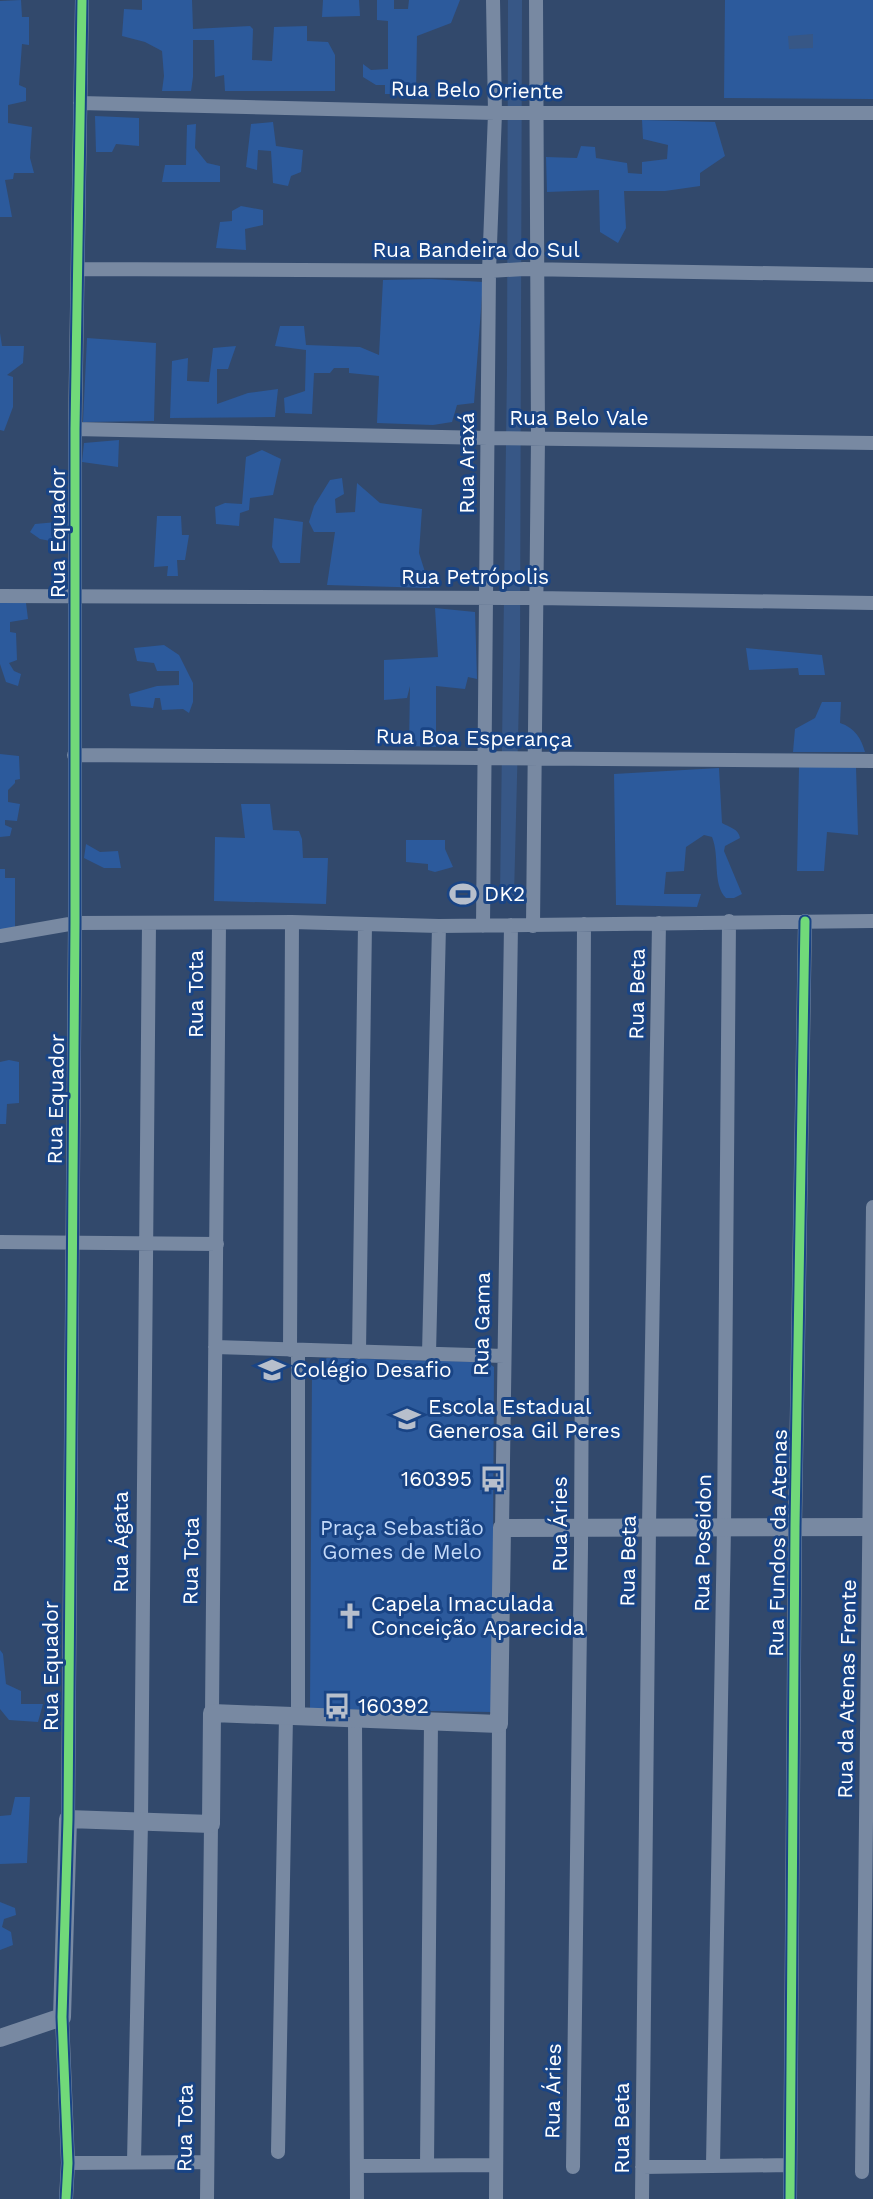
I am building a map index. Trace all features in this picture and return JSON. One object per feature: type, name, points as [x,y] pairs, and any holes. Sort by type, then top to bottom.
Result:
[{"type":"street","name":"Rua Equador","points":[[66,2199],[68,2163],[62,2017],[68,1819],[75,923],[75,429],[82,0]]},
{"type":"street","name":"Rua Araxá","points":[[483,926],[490,759],[494,271],[500,113],[493,0]]},
{"type":"street","points":[[533,926],[530,760],[533,437],[530,269],[537,0]]},
{"type":"street","name":"Rua Belo Oriente","points":[[80,103],[500,113],[873,113]]},
{"type":"street","name":"Rua Bandeira do Sul","points":[[78,270],[530,269],[873,275]]},
{"type":"street","name":"Rua Belo Vale","points":[[75,429],[873,443]]},
{"type":"street","name":"Rua Petrópolis","points":[[0,596],[530,598],[873,603]]},
{"type":"street","name":"Rua Boa Esperança","points":[[74,755],[873,761]]},
{"type":"street","points":[[0,936],[75,923],[292,922],[533,926],[729,921],[873,921]]},
{"type":"street","name":"Rua Poseidon","points":[[713,2165],[724,1527],[729,921]]},
{"type":"street","name":"Rua Fundos da Atenas","points":[[790,2199],[795,1527],[804,921]]},
{"type":"street","points":[[278,2152],[292,1716],[292,922]]},
{"type":"street","name":"Rua Ágata","points":[[134,2162],[141,1822],[149,923]]},
{"type":"street","name":"Rua Tota","points":[[207,2199],[219,923]]},
{"type":"street","name":"Rua Beta","points":[[642,2199],[659,923]]},
{"type":"street","points":[[359,1352],[365,924]]},
{"type":"street","name":"Rua Áries","points":[[573,2167],[581,1528],[584,924]]},
{"type":"street","name":"Rua Gama","points":[[499,1724],[511,925]]},
{"type":"street","points":[[429,1354],[439,926]]},
{"type":"street","name":"Rua da Atenas Frente","points":[[862,2172],[873,1207]]},
{"type":"street","points":[[0,1242],[217,1244]]},
{"type":"street","points":[[215,1347],[504,1356]]},
{"type":"street","points":[[502,1528],[871,1527]]},
{"type":"street","points":[[212,1713],[499,1724],[495,2199]]},
{"type":"street","points":[[355,1718],[357,2199]]},
{"type":"street","points":[[427,2165],[431,1721]]},
{"type":"street","points":[[68,1819],[211,1825]]},
{"type":"street","points":[[0,2038],[62,2017]]},
{"type":"street","points":[[68,2163],[207,2162]]},
{"type":"street","points":[[357,2166],[496,2165]]},
{"type":"street","points":[[642,2167],[790,2165]]},
{"type":"green space","points":[[21,0],[22,17],[29,17],[29,45],[22,44],[19,85],[26,88],[26,101],[8,105],[8,123],[32,127],[30,158],[34,173],[14,173],[13,179],[5,180],[12,217],[0,217],[0,1]]},
{"type":"green space","points":[[142,0],[192,0],[193,29],[250,26],[253,29],[252,60],[272,61],[274,27],[307,26],[307,41],[328,42],[335,55],[335,91],[225,91],[224,75],[215,77],[214,40],[193,40],[191,91],[162,91],[162,51],[145,42],[122,36],[124,9],[142,10]]},
{"type":"green space","points":[[323,0],[359,0],[360,16],[322,17]]},
{"type":"green space","points":[[377,0],[394,0],[394,9],[408,9],[409,0],[460,0],[451,23],[417,36],[416,94],[385,94],[385,85],[376,85],[363,77],[363,64],[371,70],[388,69],[388,21],[377,20]]},
{"type":"green space","points":[[725,0],[873,0],[873,99],[724,98]]},
{"type":"green space","points":[[95,116],[139,118],[139,146],[116,144],[112,152],[96,152]]},
{"type":"green space","points":[[642,120],[715,122],[725,156],[700,173],[700,186],[665,191],[624,191],[626,228],[618,243],[600,232],[599,190],[547,192],[546,157],[577,158],[581,146],[595,147],[596,158],[627,163],[628,173],[642,174],[642,162],[667,159],[668,145],[643,139]]},
{"type":"green space","points":[[273,122],[276,146],[303,150],[301,172],[291,176],[288,186],[273,183],[271,151],[258,150],[257,170],[246,167],[251,124]]},
{"type":"green space","points":[[196,124],[195,148],[207,163],[220,166],[220,182],[162,182],[165,165],[186,165],[187,125]]},
{"type":"green space","points":[[241,206],[263,210],[263,225],[245,229],[246,250],[216,248],[220,222],[232,221],[232,211]]},
{"type":"green space","points":[[383,280],[483,282],[474,403],[457,405],[452,422],[433,425],[377,423],[379,376],[349,373],[349,368],[334,368],[330,373],[314,373],[312,414],[285,413],[284,398],[305,391],[306,350],[275,346],[280,326],[304,326],[306,345],[360,347],[379,355]]},
{"type":"green space","points":[[0,333],[2,346],[24,346],[23,363],[7,375],[13,377],[13,407],[4,431],[0,430]]},
{"type":"green space","points":[[87,338],[156,343],[154,421],[83,422]]},
{"type":"green space","points":[[236,346],[228,369],[217,369],[217,404],[248,393],[278,389],[275,417],[170,418],[172,361],[188,358],[187,381],[209,382],[213,348]]},
{"type":"green space","points":[[119,440],[118,467],[82,462],[84,443]]},
{"type":"green space","points":[[262,450],[281,459],[273,495],[250,498],[249,510],[240,513],[239,526],[216,524],[215,507],[225,503],[242,504],[246,457]]},
{"type":"green space","points":[[342,478],[344,494],[335,499],[336,513],[355,512],[357,483],[380,503],[422,509],[419,553],[430,588],[327,585],[335,532],[314,532],[309,522],[314,506],[330,480]]},
{"type":"green space","points":[[157,516],[181,516],[182,535],[189,535],[185,560],[177,560],[178,576],[167,576],[168,566],[154,567]]},
{"type":"green space","points":[[274,518],[303,522],[300,563],[280,563],[272,547]]},
{"type":"green space","points":[[68,521],[68,533],[61,543],[40,539],[30,532],[35,524]]},
{"type":"green space","points":[[0,603],[26,603],[28,619],[10,622],[10,632],[16,633],[17,660],[9,663],[14,671],[21,674],[18,686],[6,682],[0,664]]},
{"type":"green space","points":[[435,608],[475,612],[477,679],[468,677],[465,689],[436,686],[436,747],[409,746],[410,686],[407,698],[384,700],[384,660],[438,657]]},
{"type":"green space","points":[[164,645],[179,655],[193,683],[193,702],[189,713],[183,709],[162,710],[160,698],[155,698],[153,708],[131,706],[129,694],[157,686],[179,685],[179,671],[157,671],[154,663],[137,661],[134,648]]},
{"type":"green space","points":[[746,648],[822,655],[825,675],[799,675],[798,668],[749,670]]},
{"type":"green space","points":[[822,702],[841,702],[840,723],[857,734],[865,752],[793,752],[795,729],[815,718]]},
{"type":"green space","points":[[0,754],[19,756],[20,779],[15,780],[8,790],[8,802],[20,804],[17,821],[5,820],[5,825],[12,828],[10,836],[0,837]]},
{"type":"green space","points":[[799,767],[856,767],[858,835],[827,832],[824,871],[797,871]]},
{"type":"green space","points":[[719,768],[722,823],[736,830],[740,838],[725,846],[724,851],[742,894],[726,898],[722,892],[712,837],[704,835],[686,847],[684,871],[666,872],[664,894],[701,894],[697,907],[616,905],[614,774]]},
{"type":"green space","points":[[241,804],[270,804],[273,830],[299,831],[303,858],[328,858],[326,904],[214,901],[215,837],[245,838]]},
{"type":"green space","points":[[406,840],[445,840],[445,849],[453,867],[435,872],[428,870],[428,864],[406,862]]},
{"type":"green space","points":[[86,844],[100,852],[118,851],[121,868],[104,868],[84,858]]},
{"type":"green space","points":[[0,869],[5,869],[5,878],[15,878],[15,930],[0,930]]},
{"type":"green space","points":[[0,1062],[19,1062],[19,1103],[7,1104],[6,1124],[0,1124]]},
{"type":"green space","name":"Praça Sebastião Gomes de Melo","points":[[327,1358],[487,1362],[494,1367],[492,1712],[310,1709],[312,1370]]},
{"type":"green space","points":[[0,1650],[3,1654],[6,1684],[21,1691],[21,1704],[43,1704],[38,1722],[9,1720],[0,1709]]},
{"type":"green space","points":[[15,1797],[30,1797],[27,1863],[0,1864],[0,1816],[11,1815]]},
{"type":"green space","points":[[0,1902],[15,1908],[16,1915],[4,1919],[2,1927],[11,1932],[13,1945],[0,1950]]},
{"type":"shaded area","points":[[508,0],[522,0],[520,660],[514,896],[500,896],[507,369]]},
{"type":"shaded area","points":[[813,34],[813,48],[789,49],[788,36]]},
{"type":"cycle path","points":[[66,2199],[68,2163],[62,2017],[68,1819],[75,923],[75,429],[82,0]]},
{"type":"cycle path","points":[[790,2199],[795,1527],[805,921]]},
{"type":"place","name":"DK2","points":[[463,894]]},
{"type":"place","name":"Colégio Desafio","points":[[272,1370]]},
{"type":"place","name":"Escola Estadual Generosa Gil Peres","points":[[407,1419]]},
{"type":"place","name":"160395","points":[[493,1479]]},
{"type":"place","name":"Capela Imaculada Conceição Aparecida","points":[[350,1616]]},
{"type":"place","name":"160392","points":[[337,1706]]}]
